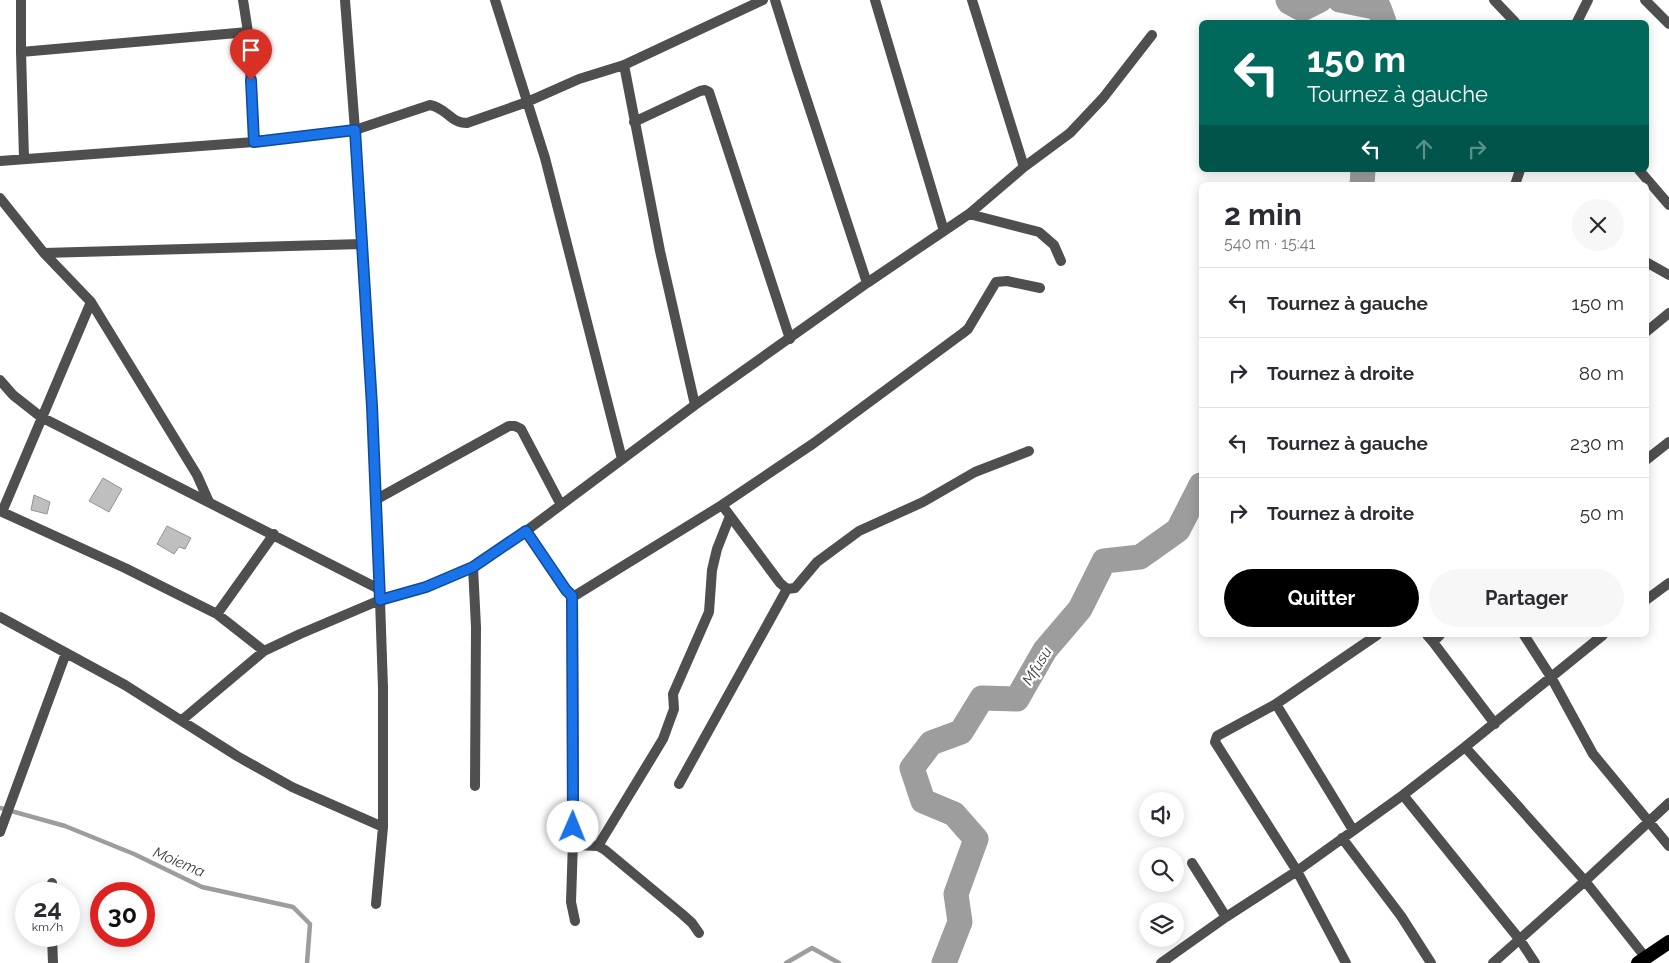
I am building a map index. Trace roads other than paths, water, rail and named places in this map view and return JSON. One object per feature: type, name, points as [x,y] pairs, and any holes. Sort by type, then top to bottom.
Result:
[{"type":"highway","points":[[1642,960],[1669,942]]},
{"type":"street","points":[[21,0],[24,158]]},
{"type":"street","points":[[243,0],[248,32],[254,142]]},
{"type":"street","points":[[345,0],[355,130],[377,499],[383,688],[383,827],[376,904]]},
{"type":"street","points":[[495,0],[545,158],[622,459]]},
{"type":"street","points":[[0,161],[254,142],[355,130],[430,105],[438,106],[459,123],[467,123],[526,102],[579,79],[624,65],[763,0]]},
{"type":"street","points":[[775,0],[867,283]]},
{"type":"street","points":[[875,0],[944,231]]},
{"type":"street","points":[[972,0],[1024,168]]},
{"type":"street","points":[[1494,0],[1513,20]]},
{"type":"street","points":[[1578,20],[1588,0]]},
{"type":"street","points":[[1645,0],[1669,24]]},
{"type":"street","points":[[21,52],[248,32]]},
{"type":"street","points":[[182,720],[264,651],[380,600],[426,587],[473,567],[526,531],[695,405],[867,283],[969,214],[1070,133],[1103,98],[1152,35]]},
{"type":"street","points":[[624,65],[660,251],[695,405]]},
{"type":"street","points":[[634,122],[700,91],[706,90],[709,92],[790,339]]},
{"type":"street","points":[[1641,172],[1669,205]]},
{"type":"street","points":[[0,198],[44,253],[90,302],[197,475],[209,502]]},
{"type":"street","points":[[969,214],[1039,232],[1054,245],[1061,261]]},
{"type":"street","points":[[44,253],[362,244]]},
{"type":"street","points":[[1649,264],[1669,275]]},
{"type":"street","points":[[572,596],[722,506],[814,443],[963,333],[968,329],[996,282],[1007,281],[1040,288]]},
{"type":"street","points":[[90,302],[1,513],[125,568],[217,614],[264,651]]},
{"type":"street","points":[[1649,330],[1669,313]]},
{"type":"street","points":[[0,380],[13,395],[41,417],[379,589]]},
{"type":"street","points":[[377,499],[509,426],[515,426],[521,429],[561,505]]},
{"type":"street","points":[[1649,458],[1669,442]]},
{"type":"street","points":[[722,506],[780,583],[787,589],[794,588],[817,562],[859,531],[923,502],[975,472],[1029,451]]},
{"type":"street","points":[[598,846],[663,739],[674,709],[673,694],[709,612],[712,570],[717,549],[730,516]]},
{"type":"street","points":[[526,531],[572,596],[573,845],[571,902],[575,921]]},
{"type":"street","points":[[217,614],[274,534]]},
{"type":"street","points":[[473,567],[476,627],[475,786]]},
{"type":"street","points":[[1649,598],[1669,583]]},
{"type":"street","points":[[679,784],[787,589]]},
{"type":"street","points":[[0,617],[125,685],[237,756],[292,787],[383,827]]},
{"type":"street","points":[[1346,963],[1297,871],[1215,742],[1217,736],[1276,704],[1374,637]]},
{"type":"street","points":[[1525,637],[1551,677],[1593,754],[1669,846]]},
{"type":"street","points":[[1161,963],[1226,917],[1297,871],[1403,795],[1466,748],[1601,637]]},
{"type":"street","points":[[1433,638],[1495,724]]},
{"type":"street","points":[[0,832],[66,653]]},
{"type":"street","points":[[1276,704],[1353,830]]},
{"type":"street","points":[[1466,748],[1585,881],[1642,960]]},
{"type":"street","points":[[1403,795],[1520,940],[1535,963]]},
{"type":"street","points":[[1493,963],[1669,803]]},
{"type":"street","points":[[1342,838],[1401,916],[1431,963]]},
{"type":"street","points":[[573,845],[598,846],[605,850],[692,922],[699,933]]},
{"type":"street","points":[[1192,863],[1226,917]]},
{"type":"street","points":[[52,947],[53,963]]},
{"type":"waterway","name":"Mfusu","points":[[1288,0],[1302,9],[1320,0]]},
{"type":"waterway","name":"Mfusu","points":[[1340,0],[1379,8],[1383,20]]},
{"type":"waterway","name":"Mfusu","points":[[1362,182],[1363,172]]},
{"type":"waterway","name":"Mfusu","points":[[944,963],[960,922],[956,894],[976,839],[954,814],[923,801],[912,768],[931,743],[961,732],[982,698],[1017,699],[1045,650],[1080,609],[1104,561],[1140,557],[1178,530],[1199,489]]},
{"type":"waterway","name":"Moiema","points":[[0,808],[65,826],[134,854],[202,887],[293,907],[310,924],[307,963]]},
{"type":"waterway","name":"Moiema","points":[[786,963],[812,948],[839,963]]}]
